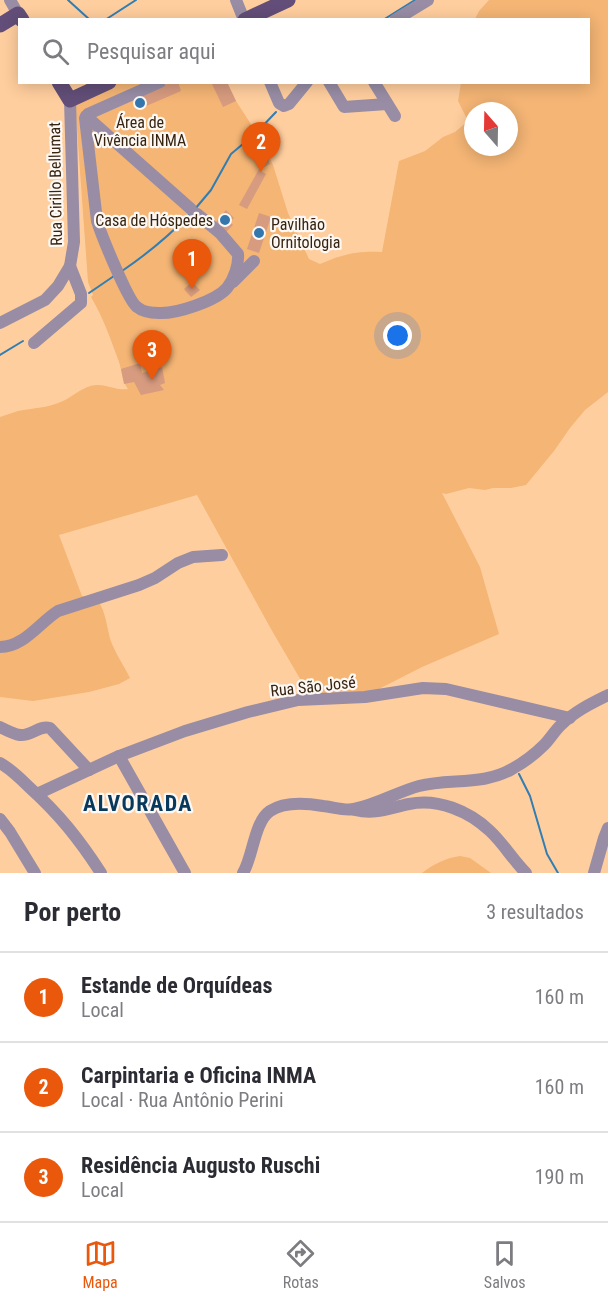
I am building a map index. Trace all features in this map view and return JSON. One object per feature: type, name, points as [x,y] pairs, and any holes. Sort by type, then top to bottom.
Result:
[{"type":"main road","points":[[248,18],[288,0]]},
{"type":"main road","points":[[0,25],[20,17]]},
{"type":"main road","points":[[60,84],[70,100],[105,84]]},
{"type":"street","points":[[10,0],[20,17]]},
{"type":"street","points":[[236,0],[243,18]]},
{"type":"street","points":[[398,18],[428,0]]},
{"type":"street","points":[[86,116],[155,84]]},
{"type":"street","points":[[271,84],[279,103],[284,106],[289,104],[305,84]]},
{"type":"street","points":[[330,84],[344,107],[387,105]]},
{"type":"street","points":[[375,84],[395,116]]},
{"type":"street","name":"Rua Cirillo Bellumat","points":[[70,100],[74,242],[70,266]]},
{"type":"street","points":[[86,116],[220,233],[238,254],[237,267],[228,287]]},
{"type":"street","points":[[86,116],[97,221],[119,275],[136,307],[159,314],[204,302],[223,292],[254,261]]},
{"type":"street","points":[[0,323],[45,300],[58,286],[70,266]]},
{"type":"street","points":[[34,343],[81,303],[81,294],[70,266]]},
{"type":"street","points":[[0,647],[9,647],[19,642],[58,611],[139,585],[193,557],[222,555]]},
{"type":"street","name":"Rua São José","points":[[37,794],[118,756],[185,731],[276,704],[298,700],[365,697],[423,688],[446,689],[570,718]]},
{"type":"street","points":[[354,809],[420,786],[484,779],[507,772],[545,744],[562,724],[588,705],[608,695]]},
{"type":"street","points":[[0,727],[19,735],[29,734],[44,726],[50,728],[89,770]]},
{"type":"street","points":[[118,756],[185,873]]},
{"type":"street","points":[[0,763],[23,781],[64,821],[101,873]]},
{"type":"street","points":[[243,873],[265,816],[270,811],[284,805],[295,803],[322,805],[366,813],[428,802],[465,812],[480,822],[526,873]]},
{"type":"street","points":[[0,819],[35,873]]},
{"type":"street","points":[[594,873],[608,828]]},
{"type":"shaded area","points":[[489,0],[608,0],[608,392],[585,410],[526,485],[485,490],[469,488],[442,493],[480,567],[499,634],[422,667],[371,693],[313,701],[197,495],[59,535],[82,596],[94,596],[98,601],[104,613],[112,644],[130,678],[119,684],[89,692],[33,701],[0,697],[0,417],[58,403],[91,386],[128,389],[106,329],[91,297],[93,295],[88,282],[75,102],[116,84],[228,84],[273,165],[288,213],[309,259],[320,264],[350,254],[382,252],[399,161],[425,151],[464,124],[464,156],[518,156],[518,102],[464,102],[464,113],[458,101],[461,84],[590,84],[590,18],[476,18]]},
{"type":"shaded area","points":[[460,856],[470,858],[491,873],[422,873],[440,862]]},
{"type":"building","points":[[167,84],[179,84],[181,91],[137,110],[133,99]]},
{"type":"building","points":[[212,84],[228,84],[236,101],[223,107]]},
{"type":"building","points":[[257,136],[270,164],[262,168],[261,171],[266,174],[247,209],[239,205],[259,169],[246,145]]},
{"type":"building","name":"Casa de Hóspedes","points":[[226,210],[234,218],[230,222],[233,225],[226,232],[215,223]]},
{"type":"building","name":"Pavilhão Ornitologia","points":[[259,213],[271,217],[259,253],[247,249]]},
{"type":"building","points":[[192,282],[200,290],[191,297],[184,289]]},
{"type":"building","points":[[140,363],[142,373],[162,367],[165,383],[160,385],[164,390],[141,395],[134,382],[124,384],[121,369]]},
{"type":"waterway","points":[[68,0],[88,18]]},
{"type":"waterway","points":[[108,18],[136,0]]},
{"type":"waterway","points":[[386,18],[415,0]]},
{"type":"waterway","points":[[195,209],[211,190],[231,154],[276,112]]},
{"type":"waterway","points":[[122,271],[158,244],[191,213]]},
{"type":"waterway","points":[[89,293],[114,276]]},
{"type":"waterway","points":[[0,355],[23,341]]},
{"type":"waterway","points":[[519,774],[530,796],[547,854],[558,873]]},
{"type":"place","name":"Área de Vivência INMA","points":[[140,103]]},
{"type":"place","name":"Carpintaria e Oficina INMA","points":[[261,172]]},
{"type":"place","name":"Casa de Hóspedes","points":[[225,220]]},
{"type":"place","name":"Pavilhão Ornitologia","points":[[259,233]]},
{"type":"place","name":"Estande de Orquídeas","points":[[192,289]]},
{"type":"place","name":"Residência Augusto Ruschi","points":[[152,380]]},
{"type":"district","name":"ALVORADA","points":[[138,803]]}]
